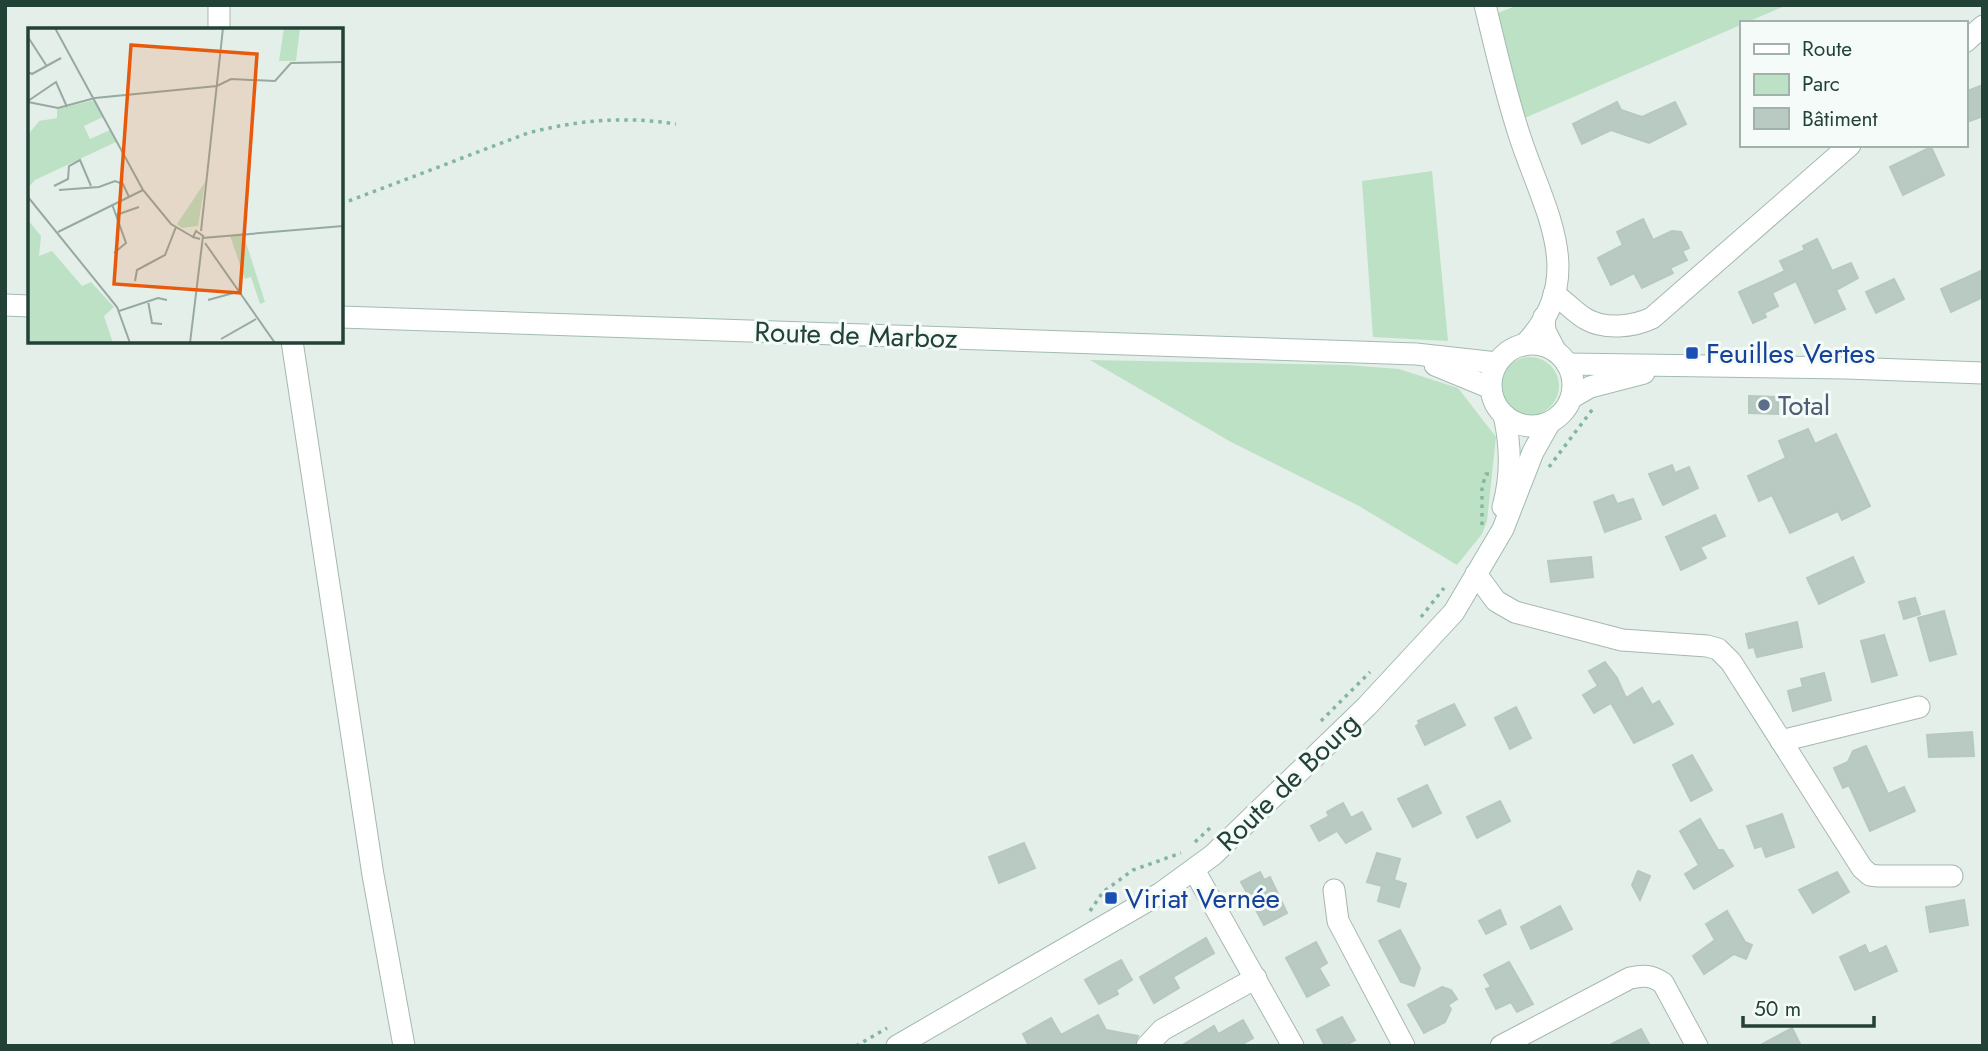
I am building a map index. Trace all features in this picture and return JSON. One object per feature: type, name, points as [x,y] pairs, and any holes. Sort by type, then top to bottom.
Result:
[{"type":"street","points":[[219,5],[219,28]]},
{"type":"street","points":[[1485,5],[1521,140],[1557,240],[1559,271],[1554,294],[1537,332],[1524,345],[1505,354],[1497,363],[1491,388],[1493,398],[1504,415],[1526,426],[1550,422],[1559,416],[1571,398],[1590,387],[1666,368]]},
{"type":"street","points":[[1967,40],[1982,28]]},
{"type":"street","points":[[1554,294],[1583,317],[1602,324],[1630,325],[1652,318],[1848,147]]},
{"type":"street","points":[[5,305],[28,306]]},
{"type":"street","name":"Route de Marboz","points":[[343,317],[1371,353],[1497,363]]},
{"type":"street","points":[[1544,317],[1545,331],[1572,374],[1571,398]]},
{"type":"street","points":[[292,343],[373,875],[404,1046]]},
{"type":"street","points":[[1524,345],[1535,344],[1562,358],[1666,368],[1765,366],[1983,373]]},
{"type":"street","name":"Route de Marboz","points":[[1371,353],[1439,366],[1491,388]]},
{"type":"street","name":"Route de Bourg","points":[[897,1046],[1161,893],[1190,860],[1287,784],[1422,649],[1454,612],[1476,575],[1485,543],[1506,498],[1510,472],[1510,442],[1504,415]]},
{"type":"street","name":"Route de Bourg","points":[[1485,543],[1526,476],[1533,452],[1550,422]]},
{"type":"street","points":[[1476,575],[1496,601],[1515,612],[1622,640],[1718,649],[1731,662],[1862,868],[1871,875],[1952,876]]},
{"type":"street","points":[[1781,741],[1919,707]]},
{"type":"street","points":[[1190,860],[1293,1046]]},
{"type":"street","points":[[1334,890],[1338,921],[1404,1046]]},
{"type":"street","points":[[1501,1046],[1630,978],[1643,975],[1654,977],[1663,983],[1697,1046]]},
{"type":"street","points":[[1147,1046],[1162,1030],[1256,978]]},
{"type":"path","points":[[343,203],[528,133],[559,125],[621,118],[676,124]]},
{"type":"path","points":[[1526,476],[1541,476],[1604,399]]},
{"type":"path","points":[[1485,543],[1482,486],[1486,474],[1499,472]]},
{"type":"path","points":[[1420,618],[1447,585]]},
{"type":"path","points":[[1317,726],[1375,667]]},
{"type":"path","points":[[1193,844],[1217,823]]},
{"type":"path","points":[[1085,915],[1103,892],[1133,870],[1190,860]]},
{"type":"path","points":[[856,1046],[895,1023]]},
{"type":"green space","points":[[1518,5],[1787,5],[1750,21],[1740,21],[1740,25],[1522,119],[1493,15]]},
{"type":"green space","points":[[1432,171],[1448,341],[1373,337],[1362,181]]},
{"type":"green space","points":[[1530,357],[1541,359],[1554,370],[1559,386],[1557,397],[1546,410],[1530,415],[1519,413],[1506,402],[1501,386],[1503,375],[1514,362]]},
{"type":"green space","points":[[1090,360],[1347,365],[1399,369],[1458,388],[1496,437],[1487,521],[1482,534],[1457,565],[1359,506],[1231,442]]},
{"type":"building","points":[[1983,85],[1983,116],[1970,121],[1967,114],[1967,91]]},
{"type":"building","points":[[1617,102],[1621,110],[1642,117],[1675,102],[1686,124],[1649,143],[1611,130],[1582,144],[1573,124]]},
{"type":"building","points":[[1931,147],[1944,175],[1903,195],[1890,167]]},
{"type":"building","points":[[1643,219],[1653,240],[1672,231],[1681,232],[1689,248],[1682,251],[1687,260],[1670,268],[1673,273],[1642,288],[1634,273],[1611,285],[1598,258],[1623,245],[1617,232]]},
{"type":"building","points":[[1817,239],[1832,271],[1851,263],[1858,278],[1836,290],[1845,309],[1815,323],[1796,281],[1772,293],[1778,306],[1764,313],[1766,317],[1753,323],[1739,292],[1785,271],[1780,261],[1805,250],[1803,246]]},
{"type":"building","points":[[1983,270],[1983,297],[1951,312],[1941,289]]},
{"type":"building","points":[[1894,279],[1904,299],[1876,313],[1866,292]]},
{"type":"building","points":[[1749,396],[1778,397],[1778,414],[1749,413]]},
{"type":"building","points":[[1808,429],[1815,444],[1836,434],[1870,506],[1842,520],[1838,511],[1790,533],[1772,495],[1759,501],[1748,476],[1786,458],[1779,441]]},
{"type":"building","points":[[1672,465],[1675,473],[1689,467],[1698,488],[1663,505],[1649,474]]},
{"type":"building","points":[[1613,495],[1617,504],[1633,499],[1641,519],[1605,532],[1594,502]]},
{"type":"building","points":[[1715,515],[1725,536],[1700,547],[1706,558],[1681,570],[1666,537]]},
{"type":"building","points":[[1591,557],[1593,577],[1551,582],[1548,561]]},
{"type":"building","points":[[1853,557],[1864,582],[1819,604],[1807,578]]},
{"type":"building","points":[[1915,598],[1920,614],[1904,619],[1899,602]]},
{"type":"building","points":[[1944,611],[1956,654],[1930,661],[1918,618]]},
{"type":"building","points":[[1797,622],[1802,647],[1757,657],[1754,647],[1749,648],[1746,634]]},
{"type":"building","points":[[1884,635],[1897,675],[1872,682],[1861,641]]},
{"type":"building","points":[[1605,662],[1617,678],[1626,698],[1642,688],[1652,705],[1659,701],[1673,724],[1634,743],[1611,703],[1594,713],[1583,695],[1598,686],[1589,671]]},
{"type":"building","points":[[1824,673],[1831,700],[1793,711],[1788,691],[1803,687],[1801,679]]},
{"type":"building","points":[[1454,704],[1465,725],[1425,745],[1416,726],[1418,721]]},
{"type":"building","points":[[1516,707],[1531,738],[1510,749],[1495,718]]},
{"type":"building","points":[[1972,732],[1974,756],[1929,757],[1927,735]]},
{"type":"building","points":[[1866,746],[1888,794],[1904,787],[1915,811],[1870,831],[1849,785],[1843,788],[1834,768],[1848,762],[1853,751]]},
{"type":"building","points":[[1692,755],[1712,790],[1691,801],[1673,765]]},
{"type":"building","points":[[1427,785],[1441,813],[1413,827],[1398,799]]},
{"type":"building","points":[[1500,801],[1510,821],[1477,838],[1467,817]]},
{"type":"building","points":[[1343,803],[1351,818],[1362,812],[1371,829],[1346,843],[1337,831],[1319,841],[1311,826],[1329,816],[1327,812]]},
{"type":"building","points":[[1782,814],[1794,847],[1766,857],[1762,846],[1755,848],[1747,826]]},
{"type":"building","points":[[1700,819],[1718,850],[1723,850],[1733,866],[1694,889],[1685,874],[1699,865],[1680,831]]},
{"type":"building","points":[[1024,843],[1035,868],[999,883],[989,857]]},
{"type":"building","points":[[1377,853],[1400,859],[1394,880],[1406,884],[1399,907],[1378,901],[1382,886],[1367,882]]},
{"type":"building","points":[[1638,871],[1650,876],[1640,900],[1632,885]]},
{"type":"building","points":[[1260,872],[1264,880],[1270,877],[1287,913],[1264,925],[1241,882]]},
{"type":"building","points":[[1837,872],[1849,892],[1813,913],[1799,890]]},
{"type":"building","points":[[1964,900],[1968,925],[1930,932],[1926,907]]},
{"type":"building","points":[[1560,906],[1572,929],[1531,949],[1521,927]]},
{"type":"building","points":[[1500,910],[1506,924],[1486,934],[1479,921]]},
{"type":"building","points":[[1727,911],[1745,942],[1752,945],[1746,959],[1734,954],[1704,974],[1693,956],[1715,940],[1706,924]]},
{"type":"building","points":[[1400,930],[1420,968],[1414,986],[1401,982],[1379,941]]},
{"type":"building","points":[[1206,938],[1214,953],[1173,977],[1179,988],[1154,1003],[1140,977]]},
{"type":"building","points":[[1316,942],[1327,963],[1319,968],[1329,985],[1307,997],[1286,958]]},
{"type":"building","points":[[1865,945],[1869,954],[1886,946],[1897,971],[1855,990],[1840,957]]},
{"type":"building","points":[[1121,960],[1132,980],[1116,990],[1118,994],[1099,1004],[1085,980]]},
{"type":"building","points":[[1509,962],[1533,1004],[1517,1012],[1511,1002],[1496,1009],[1486,989],[1491,987],[1484,975]]},
{"type":"building","points":[[1442,987],[1451,990],[1457,999],[1448,1005],[1451,1009],[1445,1022],[1424,1033],[1408,1005]]},
{"type":"building","points":[[1098,1015],[1106,1030],[1138,1036],[1134,1046],[1029,1046],[1023,1034],[1051,1018],[1061,1035]]},
{"type":"building","points":[[1342,1017],[1355,1040],[1344,1046],[1325,1046],[1317,1030]]},
{"type":"building","points":[[1243,1020],[1253,1038],[1239,1046],[1181,1046],[1214,1026],[1218,1034]]},
{"type":"building","points":[[1792,1028],[1801,1046],[1759,1046]]},
{"type":"building","points":[[1641,1029],[1650,1046],[1608,1046]]},
{"type":"place","name":"Feuilles Vertes","points":[[1692,353]]},
{"type":"place","name":"Total","points":[[1764,405]]},
{"type":"place","name":"Viriat Vernée","points":[[1111,898]]}]
